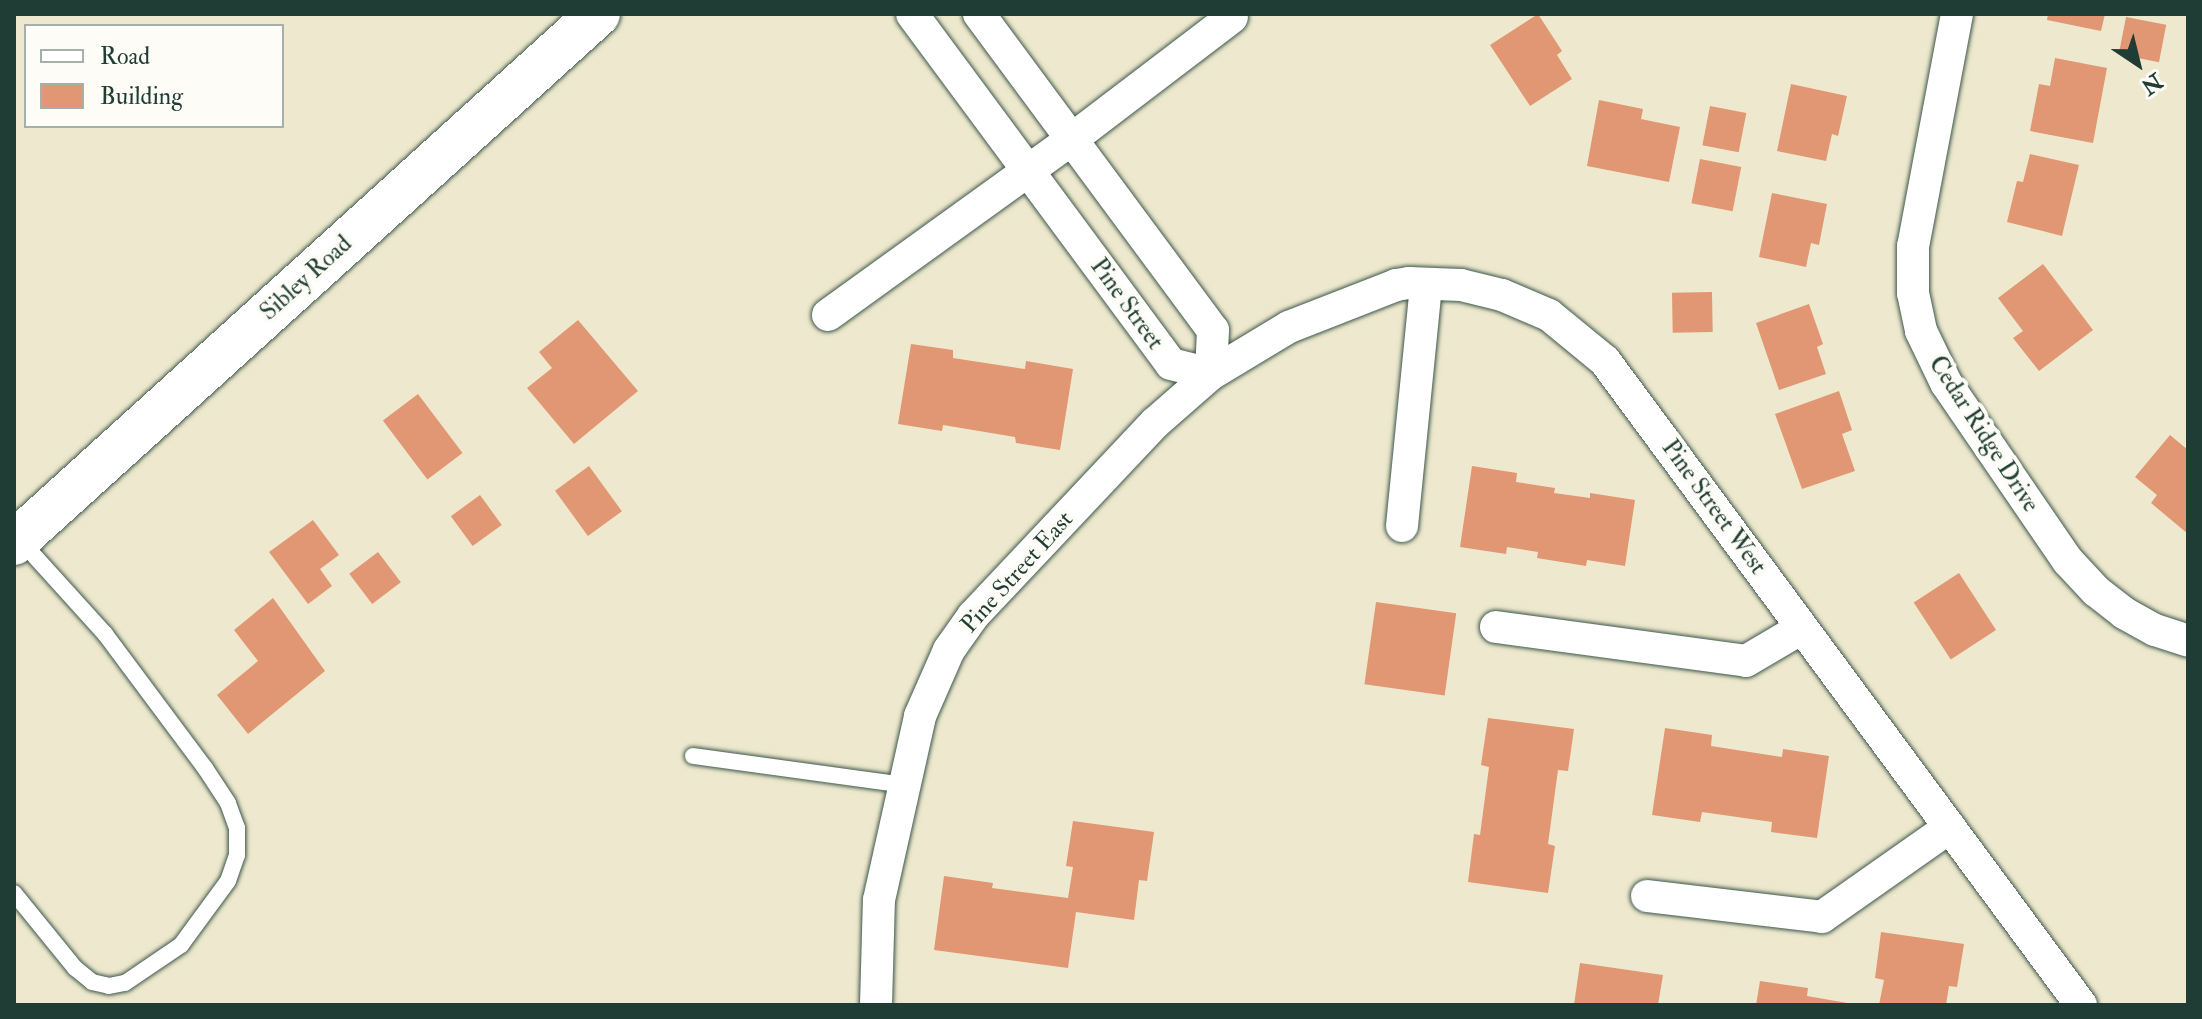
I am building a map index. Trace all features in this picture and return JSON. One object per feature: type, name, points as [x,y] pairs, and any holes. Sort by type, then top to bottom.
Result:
[{"type":"main road","name":"Sibley Road","points":[[16,541],[598,14]]},
{"type":"street","name":"Pine Street","points":[[912,14],[1171,364],[1211,374]]},
{"type":"street","points":[[979,14],[1213,330],[1211,374]]},
{"type":"street","name":"Cedar Ridge Drive","points":[[1949,15],[1913,246],[1913,293],[1921,331],[1946,383],[2068,561],[2096,591],[2124,613],[2155,630],[2188,641]]},
{"type":"street","points":[[828,315],[1072,139],[1232,17]]},
{"type":"street","points":[[1082,243],[1126,212]]},
{"type":"street","points":[[1402,526],[1426,284]]},
{"type":"street","name":"Pine Street West","points":[[1211,374],[1289,327],[1396,285],[1461,285],[1502,295],[1549,315],[1583,339],[1625,384],[2081,1005]]},
{"type":"street","name":"Pine Street East","points":[[876,1005],[879,900],[930,688],[949,650],[973,616],[1155,423],[1211,374]]},
{"type":"street","points":[[1496,627],[1746,661],[1802,628]]},
{"type":"street","points":[[1647,896],[1822,917],[1950,827]]},
{"type":"lane","points":[[14,893],[75,968],[92,982],[109,986],[125,983],[181,945],[221,892],[237,855],[237,828],[228,803],[205,768],[105,634],[16,541]]},
{"type":"lane","points":[[693,756],[905,785]]},
{"type":"building","points":[[1538,14],[1562,51],[1557,55],[1572,79],[1530,106],[1490,45]]},
{"type":"building","points":[[2048,14],[2105,14],[2101,31],[2047,20]]},
{"type":"building","points":[[2126,17],[2166,25],[2159,62],[2119,54]]},
{"type":"building","points":[[2055,58],[2107,68],[2093,143],[2030,131],[2039,84],[2050,86]]},
{"type":"building","points":[[1791,84],[1847,96],[1838,136],[1832,134],[1826,161],[1777,151]]},
{"type":"building","points":[[1599,100],[1643,109],[1641,119],[1680,127],[1669,182],[1587,166]]},
{"type":"building","points":[[1710,106],[1746,113],[1739,152],[1702,145]]},
{"type":"building","points":[[2030,154],[2079,165],[2062,236],[2007,222],[2017,181],[2023,182]]},
{"type":"building","points":[[1700,159],[1741,167],[1733,211],[1691,203]]},
{"type":"building","points":[[1772,193],[1827,204],[1819,245],[1811,243],[1806,267],[1759,257]]},
{"type":"building","points":[[2043,264],[2093,330],[2039,371],[2013,338],[2023,331],[1998,298]]},
{"type":"building","points":[[1712,292],[1713,332],[1673,333],[1672,293]]},
{"type":"building","points":[[1809,304],[1823,344],[1817,347],[1826,374],[1779,390],[1756,323]]},
{"type":"building","points":[[578,320],[638,391],[574,444],[527,388],[552,368],[539,352]]},
{"type":"building","points":[[911,344],[953,350],[953,358],[1025,369],[1026,361],[1073,369],[1060,450],[1016,443],[1015,437],[943,425],[942,431],[898,424]]},
{"type":"building","points":[[1839,391],[1852,430],[1842,434],[1855,471],[1802,489],[1775,414]]},
{"type":"building","points":[[418,394],[463,453],[427,480],[383,420]]},
{"type":"building","points":[[2170,435],[2188,450],[2188,534],[2151,503],[2157,495],[2135,477]]},
{"type":"building","points":[[589,466],[622,511],[588,536],[555,491]]},
{"type":"building","points":[[1472,466],[1517,473],[1516,482],[1555,488],[1554,493],[1590,498],[1590,493],[1635,500],[1625,566],[1587,560],[1586,566],[1537,558],[1538,552],[1507,547],[1506,554],[1460,547]]},
{"type":"building","points":[[480,495],[502,525],[473,546],[451,516]]},
{"type":"building","points":[[313,520],[339,555],[320,569],[332,586],[308,604],[269,552]]},
{"type":"building","points":[[378,552],[401,582],[372,604],[349,574]]},
{"type":"building","points":[[1959,573],[1996,630],[1951,659],[1914,602]]},
{"type":"building","points":[[273,598],[325,671],[248,734],[217,695],[258,661],[234,630]]},
{"type":"building","points":[[1376,602],[1456,613],[1445,695],[1364,684]]},
{"type":"building","points":[[1488,718],[1574,729],[1568,771],[1558,770],[1548,844],[1555,846],[1548,893],[1468,882],[1474,834],[1480,835],[1489,767],[1481,765]]},
{"type":"building","points":[[1665,728],[1712,735],[1711,746],[1782,757],[1783,749],[1829,756],[1817,838],[1771,832],[1772,822],[1702,812],[1700,822],[1652,815]]},
{"type":"building","points":[[1073,821],[1154,832],[1147,881],[1139,880],[1134,920],[1076,912],[1068,968],[934,950],[944,876],[993,883],[992,888],[1068,898],[1073,867],[1066,866]]},
{"type":"building","points":[[1881,932],[1964,944],[1957,987],[1949,986],[1946,1005],[1879,1005],[1884,980],[1875,978]]},
{"type":"building","points":[[1580,963],[1663,975],[1658,1005],[1574,1005]]},
{"type":"building","points":[[1760,981],[1808,988],[1807,996],[1859,1005],[1756,1005]]}]
